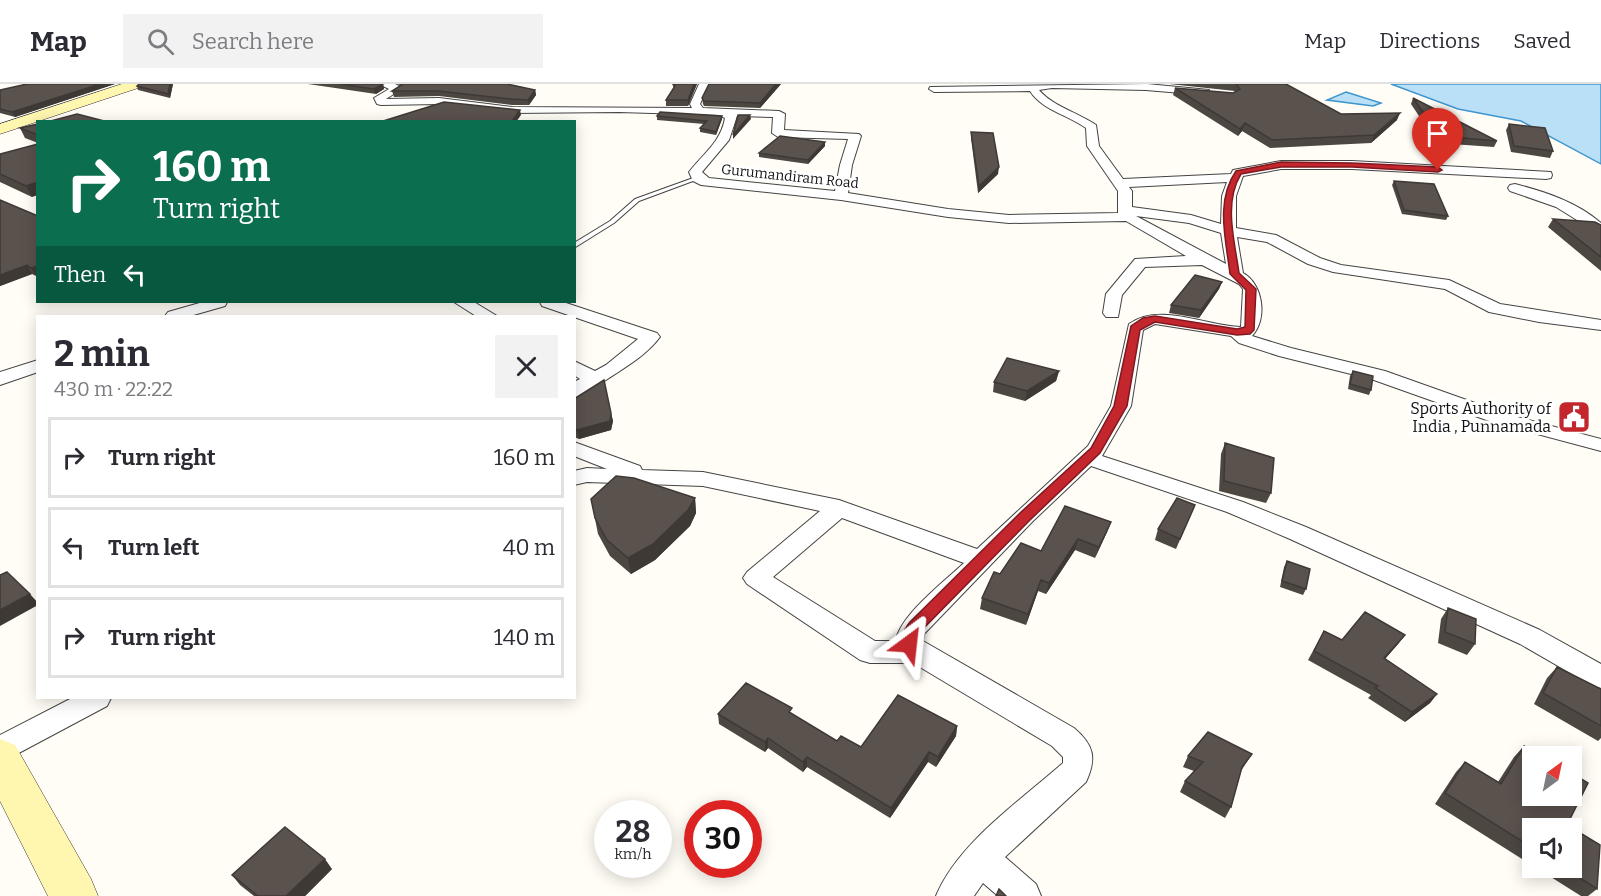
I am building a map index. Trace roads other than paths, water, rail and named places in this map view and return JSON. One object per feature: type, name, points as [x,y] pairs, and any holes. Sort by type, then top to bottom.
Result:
[{"type":"main road","points":[[0,129],[136,84]]},
{"type":"main road","points":[[0,758],[74,896]]},
{"type":"street","points":[[384,84],[398,88],[379,98],[381,102],[390,103],[439,101],[512,110],[699,111],[779,114],[777,132],[855,136],[846,165],[841,196]]},
{"type":"street","points":[[699,111],[695,104],[704,84]]},
{"type":"street","points":[[934,89],[1047,86],[1146,87],[1213,93]]},
{"type":"street","points":[[953,896],[980,858],[1075,772],[1079,765],[1079,756],[1063,737],[916,652],[909,644],[910,634],[982,560],[1088,458],[1101,442],[1120,406],[1135,328],[1141,323],[1155,319],[1237,332],[1246,332],[1251,327],[1252,294],[1249,285],[1234,274],[1131,218],[1125,190],[1093,146],[1092,127],[1077,116],[1037,97],[1047,86]]},
{"type":"street","name":"Gurumandiram Road","points":[[719,112],[730,116],[730,126],[725,138],[695,172],[706,182],[841,196],[948,213],[1009,219],[1191,219],[1229,231],[1271,238],[1314,261],[1339,269],[1449,285],[1495,308],[1539,317],[1601,325]]},
{"type":"street","points":[[1234,274],[1227,211],[1230,185],[1238,172],[1281,165],[1352,165],[1546,175]]},
{"type":"street","points":[[1120,183],[1235,178]]},
{"type":"street","points":[[1515,188],[1548,197],[1594,224],[1601,231]]},
{"type":"street","points":[[1112,313],[1114,294],[1141,262],[1207,260]]},
{"type":"street","points":[[177,315],[216,303]]},
{"type":"street","points":[[464,303],[486,315]]},
{"type":"street","points":[[551,303],[651,338],[614,369],[576,387]]},
{"type":"street","points":[[1237,332],[1245,339],[1285,352],[1378,375],[1499,418],[1601,445]]},
{"type":"street","points":[[0,379],[36,366]]},
{"type":"street","points":[[576,368],[595,379]]},
{"type":"street","points":[[576,399],[595,379]]},
{"type":"street","points":[[576,449],[648,477]]},
{"type":"street","points":[[1088,458],[1235,507],[1298,533],[1530,637],[1601,677]]},
{"type":"street","points":[[576,478],[587,475],[703,479],[839,508],[982,560]]},
{"type":"street","points":[[839,508],[756,578],[870,652],[916,652]]},
{"type":"street","points":[[0,750],[96,699]]},
{"type":"street","points":[[980,858],[1024,896]]},
{"type":"lane","points":[[576,245],[612,222],[637,200],[699,178]]},
{"type":"water","points":[[1391,84],[1601,84],[1601,164],[1521,121],[1458,109]]},
{"type":"water","points":[[1346,92],[1381,103],[1373,106],[1327,100]]},
{"type":"place","name":"Sports Authority of India , Punnamada","points":[[1574,417]]}]
